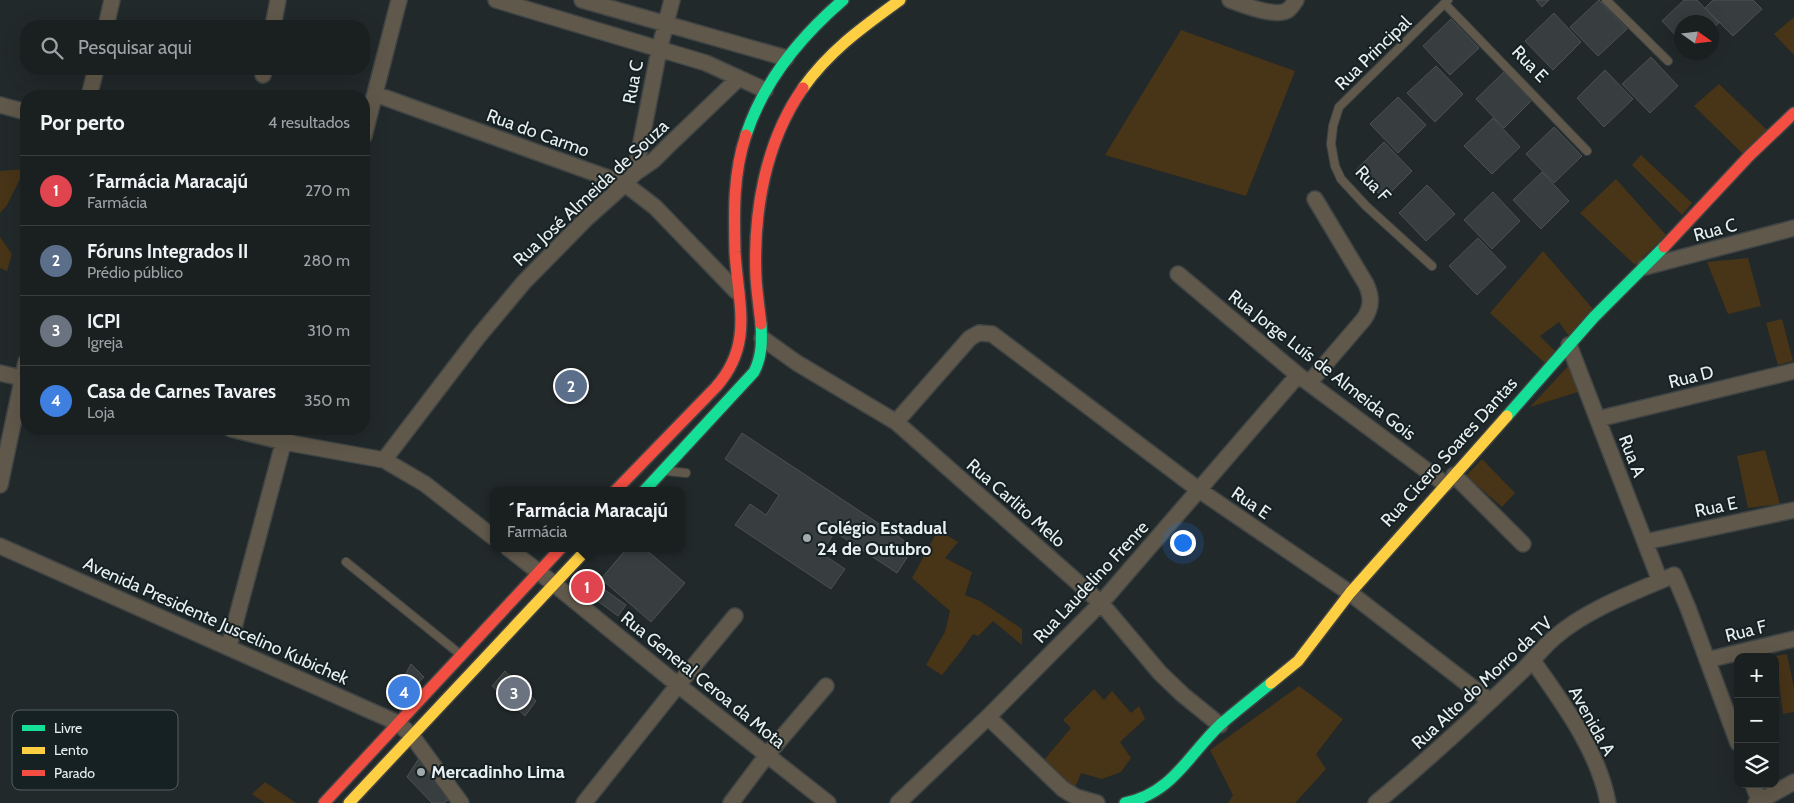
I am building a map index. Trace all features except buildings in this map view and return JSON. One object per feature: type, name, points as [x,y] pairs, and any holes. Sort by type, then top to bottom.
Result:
[{"type":"main road","points":[[619,487],[728,372],[735,359],[741,332],[734,212],[742,145],[754,112],[765,90],[786,58],[815,26],[843,0]]},
{"type":"main road","points":[[648,487],[754,372],[758,362],[762,338],[756,276],[756,240],[762,188],[778,136],[791,105],[817,70],[837,48],[900,0]]},
{"type":"main road","name":"Rua Cicero Soares Dantas","points":[[1125,803],[1140,800],[1155,792],[1172,779],[1220,725],[1298,661],[1350,593],[1594,317],[1645,267],[1749,156],[1794,112]]},
{"type":"main road","points":[[324,803],[557,552]]},
{"type":"main road","points":[[349,803],[584,552]]},
{"type":"street","points":[[107,20],[112,0]]},
{"type":"street","points":[[274,20],[278,0]]},
{"type":"street","points":[[370,113],[400,0]]},
{"type":"street","points":[[496,0],[545,7],[659,50],[706,63],[765,90]]},
{"type":"street","points":[[582,0],[786,58]]},
{"type":"street","name":"Rua C","points":[[630,179],[672,0]]},
{"type":"street","points":[[1230,0],[1255,9],[1281,12],[1288,10],[1296,0]]},
{"type":"street","points":[[91,90],[94,75]]},
{"type":"street","name":"Rua José Almeida de Souza","points":[[384,460],[478,337],[524,282],[586,218],[664,150],[739,78]]},
{"type":"street","name":"Rua do Carmo","points":[[375,94],[630,179],[738,292]]},
{"type":"street","points":[[0,105],[20,110]]},
{"type":"street","name":"Rua Laudelino Frenre","points":[[898,803],[988,717],[1101,603],[1199,490],[1304,379],[1364,319],[1369,311],[1371,299],[1366,284],[1315,199]]},
{"type":"street","name":"Rua C","points":[[1645,267],[1794,228]]},
{"type":"street","name":"Rua Jorge Luís de Almeida Gois","points":[[1178,274],[1304,379],[1449,479],[1523,544]]},
{"type":"street","name":"Rua E","points":[[896,422],[970,338],[979,333],[992,334],[1199,490],[1350,593],[1490,701]]},
{"type":"street","name":"Rua Carlito Melo","points":[[762,338],[796,363],[896,422],[1101,603],[1160,673],[1183,695],[1220,725]]},
{"type":"street","name":"Rua A","points":[[1569,345],[1645,542],[1688,608],[1734,731]]},
{"type":"street","name":"Rua D","points":[[1598,419],[1794,371]]},
{"type":"street","points":[[0,373],[20,378]]},
{"type":"street","points":[[0,485],[20,397]]},
{"type":"street","points":[[229,646],[285,435],[384,460],[425,484],[490,535]]},
{"type":"street","name":"Rua E","points":[[1645,542],[1794,510]]},
{"type":"street","name":"Avenida Presidente Juscelino Kubichek","points":[[0,546],[229,646],[398,723],[412,736],[461,803]]},
{"type":"street","name":"Rua General Ceroa da Mota","points":[[513,552],[828,803]]},
{"type":"street","name":"Rua Alto do Morro da TV","points":[[1376,803],[1490,701],[1556,636],[1582,618],[1667,578]]},
{"type":"street","points":[[584,803],[735,616]]},
{"type":"street","name":"Rua F","points":[[1707,660],[1794,639]]},
{"type":"street","name":"Avenida A","points":[[1532,661],[1579,728],[1606,791],[1608,803]]},
{"type":"street","points":[[730,803],[767,755],[826,686]]},
{"type":"street","points":[[988,717],[1070,794],[1096,803]]},
{"type":"street","points":[[1754,788],[1758,801],[1794,782]]},
{"type":"lane","points":[[1606,0],[1668,62]]},
{"type":"lane","name":"Rua Principal","points":[[1339,107],[1447,2]]},
{"type":"lane","name":"Rua E","points":[[1447,2],[1586,151]]},
{"type":"lane","name":"Rua F","points":[[1339,107],[1330,144],[1335,166],[1342,179],[1366,206],[1432,266]]},
{"type":"lane","points":[[662,471],[686,473]]},
{"type":"lane","points":[[346,562],[462,656]]},
{"type":"shaded area","points":[[1794,17],[1794,55],[1774,34]]},
{"type":"shaded area","points":[[1181,30],[1295,71],[1246,196],[1105,155]]},
{"type":"shaded area","points":[[1719,84],[1767,130],[1743,154],[1694,106]]},
{"type":"shaded area","points":[[1641,155],[1692,203],[1682,215],[1632,165]]},
{"type":"shaded area","points":[[20,169],[20,179],[7,205],[0,213],[0,171]]},
{"type":"shaded area","points":[[1616,179],[1666,235],[1635,265],[1580,213]]},
{"type":"shaded area","points":[[0,237],[12,254],[7,271],[0,268]]},
{"type":"shaded area","points":[[1543,251],[1593,309],[1571,339],[1559,322],[1540,336],[1555,351],[1545,363],[1490,313]]},
{"type":"shaded area","points":[[1748,258],[1761,306],[1728,314],[1707,262]]},
{"type":"shaded area","points":[[1782,319],[1793,361],[1778,365],[1766,323]]},
{"type":"shaded area","points":[[1570,364],[1581,391],[1530,407]]},
{"type":"shaded area","points":[[1765,450],[1780,504],[1748,508],[1737,456]]},
{"type":"shaded area","points":[[1482,459],[1515,493],[1502,507],[1466,476]]},
{"type":"shaded area","points":[[938,530],[958,542],[945,558],[972,572],[965,595],[980,601],[1022,629],[1022,645],[993,621],[978,636],[973,634],[942,675],[926,665],[945,632],[950,611],[912,578]]},
{"type":"shaded area","points":[[1787,654],[1794,688],[1794,712],[1783,714],[1779,681],[1779,655]]},
{"type":"shaded area","points":[[1299,686],[1343,719],[1316,754],[1326,769],[1295,803],[1228,803],[1233,795],[1210,750]]},
{"type":"shaded area","points":[[1094,689],[1104,700],[1112,691],[1131,713],[1139,706],[1145,719],[1120,742],[1131,758],[1121,772],[1102,779],[1081,773],[1074,790],[1044,760],[1071,728],[1063,720]]},
{"type":"shaded area","points":[[265,782],[296,803],[265,803],[252,794]]},
{"type":"traffic: fast","points":[[746,135],[763,96],[785,61],[812,29],[843,0]]},
{"type":"traffic: fast","points":[[1507,416],[1594,317],[1664,247]]},
{"type":"traffic: fast","points":[[648,487],[754,372],[760,354],[761,324]]},
{"type":"traffic: fast","points":[[1125,803],[1142,798],[1168,782],[1221,724],[1271,683]]},
{"type":"traffic: slow","points":[[803,88],[813,74],[836,51],[900,0]]},
{"type":"traffic: slow","points":[[1271,683],[1298,661],[1350,593],[1507,416]]},
{"type":"traffic: slow","points":[[349,803],[584,552]]},
{"type":"traffic: jam","points":[[761,324],[756,284],[756,253],[757,228],[764,179],[779,131],[803,88]]},
{"type":"traffic: jam","points":[[1664,247],[1749,156],[1794,113]]},
{"type":"traffic: jam","points":[[619,487],[716,387],[728,371],[735,355],[740,339],[741,323],[735,252],[735,193],[746,135]]},
{"type":"traffic: jam","points":[[324,803],[557,552]]},
{"type":"place","name":"Fóruns Integrados II","points":[[571,386]]},
{"type":"place","name":"Colégio Estadual 24 de Outubro","points":[[807,538]]},
{"type":"place","name":"´Farmácia Maracajú","points":[[587,587]]},
{"type":"place","name":"Casa de Carnes Tavares","points":[[404,692]]},
{"type":"place","name":"ICPI","points":[[514,693]]},
{"type":"place","name":"Mercadinho Lima","points":[[421,772]]}]
